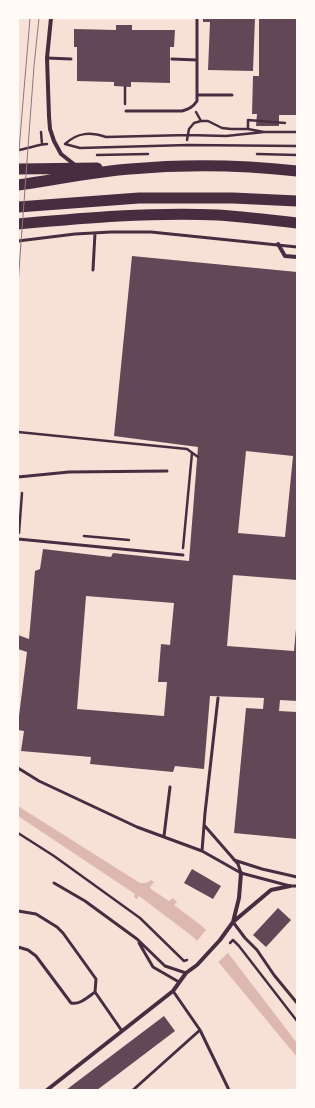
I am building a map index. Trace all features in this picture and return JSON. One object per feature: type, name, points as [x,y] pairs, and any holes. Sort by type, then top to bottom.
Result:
[{"type":"highway","points":[[18,169],[260,167],[297,171]]},
{"type":"highway","points":[[18,185],[129,169]]},
{"type":"highway","points":[[18,207],[139,198],[190,197],[297,201]]},
{"type":"highway","points":[[18,215],[67,203]]},
{"type":"highway","points":[[18,224],[110,216],[149,215],[218,215],[297,223]]},
{"type":"street","points":[[51,18],[47,58],[48,116],[54,141],[62,154],[79,168]]},
{"type":"street","points":[[278,244],[285,256],[297,257]]},
{"type":"street","points":[[233,922],[239,898],[241,874]]},
{"type":"street","points":[[47,1090],[173,990],[186,973],[197,964],[220,940],[233,922],[271,890],[290,886]]},
{"type":"lane","points":[[126,111],[182,111],[188,110],[195,104],[197,101],[197,18]]},
{"type":"lane","points":[[47,58],[71,59]]},
{"type":"lane","points":[[172,59],[197,60]]},
{"type":"lane","points":[[197,95],[232,95]]},
{"type":"lane","points":[[18,241],[75,234],[151,232],[297,247]]},
{"type":"lane","points":[[92,270],[95,233]]},
{"type":"lane","points":[[18,477],[69,472],[167,471]]},
{"type":"lane","points":[[18,539],[183,555]]},
{"type":"lane","points":[[202,851],[218,698]]},
{"type":"lane","points":[[18,768],[53,788],[137,827],[202,851],[241,874],[290,886],[297,886]]},
{"type":"lane","points":[[164,836],[170,787]]},
{"type":"lane","points":[[204,825],[238,864],[241,874]]},
{"type":"lane","points":[[234,860],[262,869],[297,877]]},
{"type":"lane","points":[[54,883],[85,901],[137,939],[165,966],[186,973]]},
{"type":"lane","points":[[18,910],[36,914],[57,927],[63,933],[96,979],[95,992],[122,1030]]},
{"type":"lane","points":[[233,922],[245,938],[257,950],[274,975],[297,1002]]},
{"type":"lane","points":[[137,939],[154,967],[179,982]]},
{"type":"lane","points":[[18,948],[28,950],[36,956],[71,1002],[79,1002],[95,992]]},
{"type":"lane","points":[[173,990],[200,1030],[229,1090]]},
{"type":"lane","points":[[133,1090],[200,1030]]},
{"type":"path","points":[[125,87],[125,94]]},
{"type":"path","points":[[248,129],[248,120],[285,123]]},
{"type":"path","points":[[187,140],[189,129],[194,123],[201,121],[208,121],[222,128],[248,129],[264,132]]},
{"type":"path","points":[[297,132],[264,132],[226,136],[188,135],[106,137],[84,133],[70,139],[65,144],[80,148],[188,145],[297,146]]},
{"type":"path","points":[[18,150],[42,144],[50,144]]},
{"type":"path","points":[[18,432],[187,449],[198,457]]},
{"type":"path","points":[[183,555],[192,453]]},
{"type":"path","points":[[18,503],[21,504],[22,493]]},
{"type":"path","points":[[18,539],[19,511],[22,493]]},
{"type":"path","points":[[18,833],[54,856],[140,918],[184,961]]},
{"type":"path","points":[[233,940],[297,1021]]},
{"type":"shaded area","points":[[18,806],[140,883],[146,883],[151,880],[154,882],[150,887],[151,889],[169,901],[173,898],[177,902],[174,905],[202,926],[225,949],[297,1043],[297,1057],[215,958],[192,936],[139,896],[137,899],[134,897],[135,894],[18,816]]},
{"type":"pier","points":[[207,929],[229,952],[216,964],[196,942]]},
{"type":"building","points":[[203,18],[255,18],[253,71],[208,70],[210,22],[203,22]]},
{"type":"building","points":[[259,18],[297,18],[297,115],[279,115],[279,126],[256,126],[257,114],[252,114],[253,76],[259,76]]},
{"type":"building","points":[[116,25],[132,25],[132,30],[175,30],[174,47],[170,47],[170,83],[131,82],[131,87],[114,86],[114,82],[77,81],[77,47],[74,47],[74,29],[116,30]]},
{"type":"building","points":[[132,256],[297,272],[297,580],[233,575],[227,646],[294,651],[297,629],[297,701],[280,700],[279,711],[297,712],[297,839],[234,833],[246,708],[263,709],[264,698],[210,696],[204,769],[175,766],[173,772],[90,764],[91,757],[21,751],[24,731],[18,730],[18,724],[27,652],[18,649],[18,635],[29,639],[35,571],[40,569],[43,549],[111,557],[113,553],[189,561],[198,447],[114,436]],"holes":[[[246,451],[293,456],[285,537],[238,533]],[[86,596],[174,603],[170,645],[161,644],[158,682],[167,682],[164,716],[77,709]]]},
{"type":"building","points":[[192,869],[221,886],[213,899],[184,883]]},
{"type":"building","points":[[278,908],[291,920],[266,947],[253,935]]},
{"type":"building","points":[[164,1016],[175,1031],[117,1075],[97,1090],[66,1090]]},
{"type":"tram line","points":[[18,162],[30,18]]},
{"type":"tram line","points":[[18,284],[34,66],[39,18]]}]
